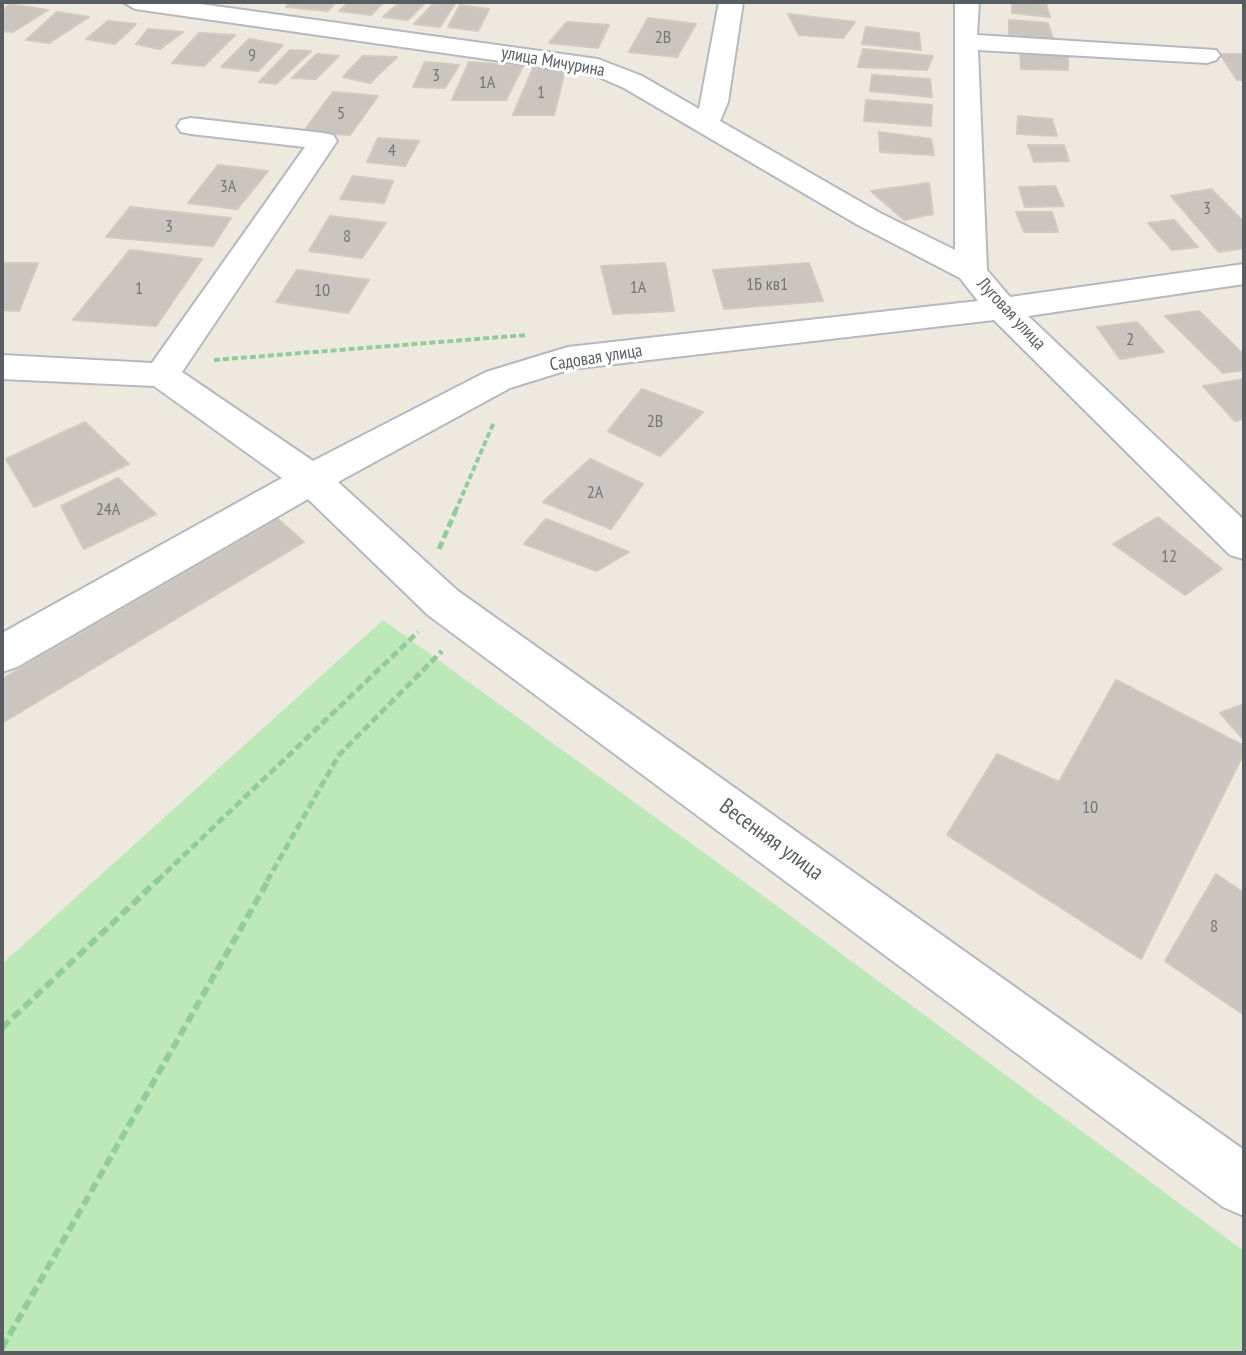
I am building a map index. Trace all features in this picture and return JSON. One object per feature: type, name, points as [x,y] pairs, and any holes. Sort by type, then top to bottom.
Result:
[{"type":"street","name":"улица Мичурина","points":[[135,2],[598,67],[633,82],[869,219],[971,271]]},
{"type":"street","points":[[705,124],[715,102],[731,2]]},
{"type":"street","name":"Луговая улица","points":[[967,2],[965,42],[971,271],[1002,309],[1244,544]]},
{"type":"street","points":[[965,42],[1207,55]]},
{"type":"street","points":[[167,367],[323,141],[191,126]]},
{"type":"street","name":"Садовая улица","points":[[2,654],[311,479],[498,380],[568,358],[1002,309],[1244,274]]},
{"type":"street","points":[[2,367],[167,367],[311,479]]},
{"type":"street","name":"Весенняя улица","points":[[311,479],[443,603],[1244,1186]]},
{"type":"path","points":[[167,367],[537,334]]},
{"type":"path","points":[[2,1028],[418,632]]},
{"type":"path","points":[[2,1348],[339,755],[443,650]]},
{"type":"green space","points":[[383,620],[1244,1251],[1244,1353],[2,1353],[2,964]]},
{"type":"building","points":[[290,2],[336,2],[328,11],[286,7]]},
{"type":"building","points":[[349,2],[384,2],[371,15],[339,11]]},
{"type":"building","points":[[400,2],[426,2],[408,20],[383,17]]},
{"type":"building","points":[[435,2],[456,2],[440,27],[414,24]]},
{"type":"building","points":[[1012,2],[1046,4],[1050,17],[1012,13]]},
{"type":"building","points":[[10,4],[48,10],[13,32],[2,31],[2,11]]},
{"type":"building","points":[[460,5],[489,9],[478,31],[448,27]]},
{"type":"building","points":[[57,12],[89,17],[49,43],[26,40]]},
{"type":"building","points":[[788,14],[855,22],[843,38],[799,35]]},
{"type":"building","points":[[648,18],[696,24],[677,57],[629,52]]},
{"type":"building","points":[[1009,20],[1048,23],[1054,42],[1009,38]]},
{"type":"building","points":[[108,21],[136,24],[115,44],[86,39]]},
{"type":"building","points":[[567,22],[609,25],[598,48],[549,43]]},
{"type":"building","points":[[866,27],[919,33],[921,50],[862,44]]},
{"type":"building","points":[[148,29],[183,32],[160,49],[136,44]]},
{"type":"building","points":[[199,33],[235,35],[204,66],[172,63]]},
{"type":"building","points":[[249,39],[283,45],[258,71],[221,67]]},
{"type":"building","points":[[863,49],[933,56],[927,70],[858,67]]},
{"type":"building","points":[[290,50],[311,51],[276,84],[259,82]]},
{"type":"building","points":[[1020,51],[1068,53],[1068,70],[1021,69]]},
{"type":"building","points":[[317,54],[339,56],[316,79],[292,78]]},
{"type":"building","points":[[1220,54],[1244,54],[1244,80],[1237,80]]},
{"type":"building","points":[[363,56],[397,57],[370,83],[343,77]]},
{"type":"building","points":[[425,62],[459,65],[445,88],[413,87]]},
{"type":"building","points":[[469,62],[523,66],[506,100],[452,100]]},
{"type":"building","points":[[533,68],[565,71],[554,115],[513,115]]},
{"type":"building","points":[[872,75],[930,79],[932,97],[870,91]]},
{"type":"building","points":[[333,92],[378,96],[350,135],[303,132]]},
{"type":"building","points":[[866,100],[932,105],[931,126],[864,121]]},
{"type":"building","points":[[1018,116],[1052,119],[1057,136],[1017,134]]},
{"type":"building","points":[[879,132],[931,139],[934,155],[880,152]]},
{"type":"building","points":[[378,138],[419,141],[405,166],[367,162]]},
{"type":"building","points":[[1028,145],[1064,145],[1069,161],[1034,162]]},
{"type":"building","points":[[218,165],[268,171],[237,209],[188,203]]},
{"type":"building","points":[[353,176],[393,181],[384,203],[340,199]]},
{"type":"building","points":[[929,183],[933,214],[904,220],[871,191]]},
{"type":"building","points":[[1055,186],[1064,206],[1025,207],[1019,187]]},
{"type":"building","points":[[1211,189],[1244,222],[1244,248],[1219,252],[1171,196]]},
{"type":"building","points":[[130,207],[231,218],[213,246],[106,237]]},
{"type":"building","points":[[1016,212],[1052,212],[1058,232],[1024,232]]},
{"type":"building","points":[[330,216],[386,223],[362,258],[309,251]]},
{"type":"building","points":[[1174,220],[1198,247],[1172,250],[1148,223]]},
{"type":"building","points":[[130,250],[202,259],[156,326],[73,320]]},
{"type":"building","points":[[2,263],[38,263],[19,311],[2,310]]},
{"type":"building","points":[[665,263],[674,311],[613,314],[601,266]]},
{"type":"building","points":[[809,263],[823,301],[724,309],[713,270]]},
{"type":"building","points":[[297,270],[369,280],[348,313],[276,302]]},
{"type":"building","points":[[1199,311],[1244,355],[1244,370],[1223,373],[1165,316]]},
{"type":"building","points":[[1137,322],[1164,352],[1120,359],[1097,327]]},
{"type":"building","points":[[1244,379],[1244,419],[1235,421],[1203,386]]},
{"type":"building","points":[[642,389],[703,412],[660,456],[608,431]]},
{"type":"building","points":[[85,422],[129,464],[34,507],[6,459]]},
{"type":"building","points":[[590,459],[643,484],[611,529],[543,502]]},
{"type":"building","points":[[118,478],[156,514],[84,549],[61,506]]},
{"type":"building","points":[[1158,517],[1222,569],[1185,595],[1113,544]]},
{"type":"building","points":[[278,519],[304,542],[2,723],[2,679]]},
{"type":"building","points":[[546,519],[629,552],[597,571],[524,544]]},
{"type":"building","points":[[1116,680],[1244,746],[1244,753],[1141,959],[947,835],[997,754],[1059,782]]},
{"type":"building","points":[[1244,704],[1244,740],[1220,713]]},
{"type":"building","points":[[1216,874],[1244,893],[1244,1015],[1165,961]]}]
